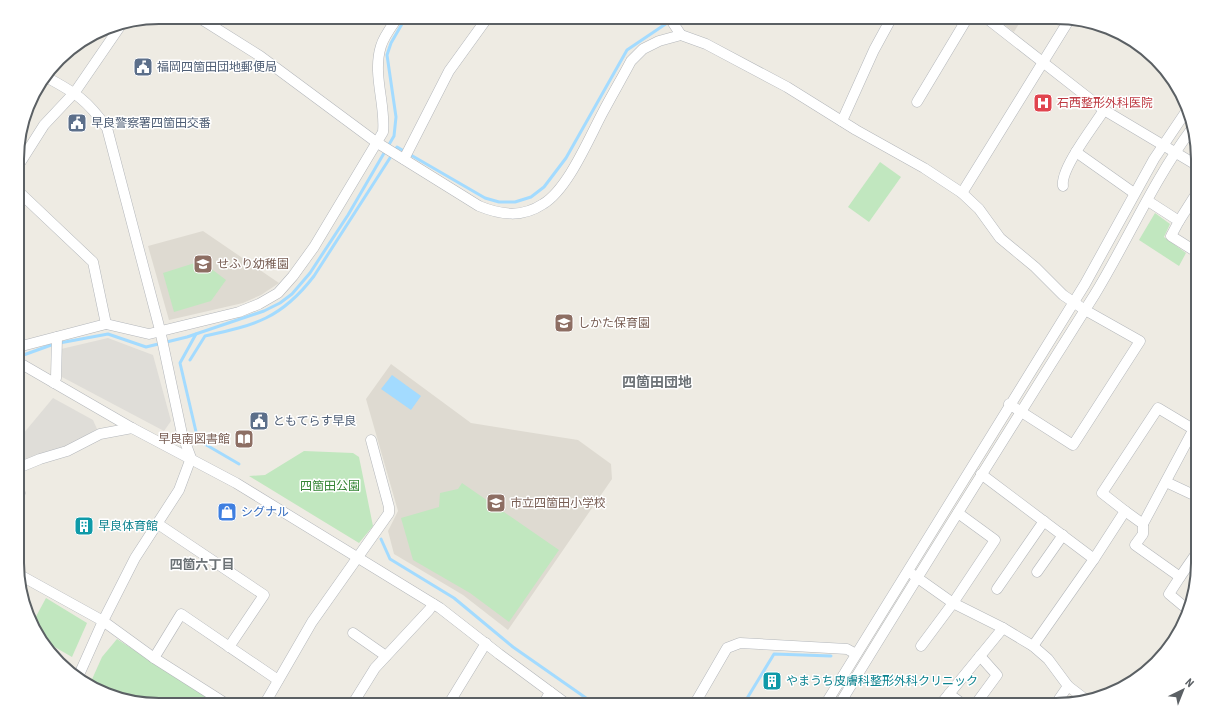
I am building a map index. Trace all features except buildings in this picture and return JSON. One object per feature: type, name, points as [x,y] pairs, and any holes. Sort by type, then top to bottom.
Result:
[{"type":"street","points":[[209,24],[260,56],[378,144],[479,206],[496,213],[514,214],[529,211],[544,204],[557,191],[573,168],[631,61],[643,49],[659,41],[681,35],[706,44],[788,87],[842,121],[924,168],[962,193],[979,209],[1000,238],[1036,267],[1073,303],[1140,341],[1073,445],[1009,404]]},
{"type":"street","points":[[24,345],[106,324],[149,334],[160,334],[238,312],[259,304],[278,293],[293,276],[314,247],[378,144],[383,132],[384,122],[378,64],[381,46],[394,24]]},
{"type":"street","points":[[400,157],[410,147],[449,71],[483,24]]},
{"type":"street","points":[[674,24],[681,35]]},
{"type":"street","points":[[842,121],[874,50],[888,24]]},
{"type":"street","points":[[917,102],[964,24]]},
{"type":"street","points":[[994,24],[1104,110],[1191,162]]},
{"type":"street","points":[[962,193],[1066,25]]},
{"type":"street","points":[[24,156],[44,125],[75,92],[116,31]]},
{"type":"street","points":[[50,79],[75,92],[94,110],[107,128],[165,352],[182,434],[190,458],[179,490],[135,558],[103,621],[80,672]]},
{"type":"street","points":[[1063,186],[1062,179],[1076,152],[1104,110]]},
{"type":"street","points":[[835,698],[912,574],[1009,404],[1073,303],[1162,146],[1184,115]]},
{"type":"street","points":[[834,698],[856,654],[912,574],[958,513],[1085,310],[1175,153],[1188,134]]},
{"type":"street","points":[[1076,152],[1134,193]]},
{"type":"street","points":[[24,198],[93,262],[106,324]]},
{"type":"street","points":[[1148,201],[1179,221]]},
{"type":"street","points":[[1191,202],[1171,236],[1191,249]]},
{"type":"street","points":[[54,383],[56,378],[56,337]]},
{"type":"street","points":[[24,365],[132,428],[236,483],[433,604],[461,623],[486,644],[558,698]]},
{"type":"street","points":[[1143,524],[1102,493],[1158,408],[1191,423]]},
{"type":"street","points":[[24,466],[67,451],[100,434],[132,428]]},
{"type":"street","points":[[1180,577],[1135,544],[1143,534],[1143,524],[1191,433]]},
{"type":"street","points":[[268,698],[312,622],[390,514],[371,440]]},
{"type":"street","points":[[981,474],[1094,559]]},
{"type":"street","points":[[1166,482],[1191,494]]},
{"type":"street","points":[[1033,646],[1094,559],[1125,511]]},
{"type":"street","points":[[921,646],[953,603],[995,540],[958,513]]},
{"type":"street","points":[[997,589],[1044,521]]},
{"type":"street","points":[[158,524],[264,595],[229,646]]},
{"type":"street","points":[[1037,572],[1063,535]]},
{"type":"street","points":[[1184,607],[1169,594],[1191,561]]},
{"type":"street","points":[[912,574],[953,603],[1003,628],[1033,646],[1048,659],[1068,686],[1080,695]]},
{"type":"street","points":[[25,578],[103,621],[154,658],[217,698]]},
{"type":"street","points":[[356,698],[375,668],[433,604]]},
{"type":"street","points":[[154,658],[181,614],[278,680]]},
{"type":"street","points":[[946,698],[1003,628]]},
{"type":"street","points":[[353,633],[386,656]]},
{"type":"street","points":[[698,698],[727,648],[740,643],[846,649],[856,654]]},
{"type":"street","points":[[452,698],[486,644]]},
{"type":"street","points":[[980,656],[997,675],[980,698]]},
{"type":"street","points":[[1060,698],[1068,686]]},
{"type":"street","points":[[547,698],[550,692]]},
{"type":"street","points":[[949,694],[954,698]]},
{"type":"shaded area","points":[[1003,24],[1019,24],[1014,32]]},
{"type":"shaded area","name":"せふり幼稚園","points":[[203,231],[279,283],[261,295],[243,303],[169,320],[148,246]]},
{"type":"shaded area","points":[[108,338],[153,355],[171,421],[164,431],[62,377],[61,349]]},
{"type":"shaded area","name":"市立四箇田小学校","points":[[391,364],[471,423],[578,440],[611,464],[612,479],[508,630],[463,595],[394,554],[388,531],[398,511],[366,399]]},
{"type":"shaded area","points":[[53,398],[93,420],[97,429],[66,447],[24,463],[24,433]]},
{"type":"green space","points":[[880,162],[901,177],[869,222],[848,207]]},
{"type":"green space","points":[[1155,213],[1170,224],[1164,237],[1186,253],[1179,266],[1139,240]]},
{"type":"green space","points":[[201,261],[226,280],[211,301],[174,312],[163,273]]},
{"type":"green space","name":"四箇田公園","points":[[304,451],[353,453],[359,457],[373,526],[359,543],[249,476],[265,475]]},
{"type":"green space","points":[[462,483],[559,550],[509,622],[470,593],[413,560],[401,518],[439,507],[440,493],[458,489]]},
{"type":"green space","points":[[46,598],[87,623],[72,657],[53,646],[36,617]]},
{"type":"green space","points":[[117,639],[208,698],[141,697],[107,688],[92,680],[102,657]]},
{"type":"water","points":[[392,375],[421,396],[411,410],[381,389]]},
{"type":"waterway","points":[[24,355],[54,344],[108,334],[146,347],[187,337],[264,311],[280,303],[292,294],[310,273],[348,215],[394,136],[396,117],[387,55],[391,43],[402,24]]},
{"type":"waterway","points":[[190,360],[205,336],[253,324],[266,318],[290,302],[302,290],[314,276],[397,147],[485,198],[499,202],[515,202],[531,197],[544,187],[566,158],[627,50],[666,24]]},
{"type":"waterway","points":[[196,334],[180,363],[197,436],[203,443],[239,464]]},
{"type":"waterway","points":[[381,539],[390,559],[454,598],[513,647],[586,698]]},
{"type":"waterway","points":[[747,698],[774,654],[831,656]]},
{"type":"place","name":"福岡四箇田団地郵便局","points":[[143,67]]},
{"type":"place","name":"石西整形外科医院","points":[[1043,103]]},
{"type":"place","name":"早良警察署四箇田交番","points":[[77,123]]},
{"type":"place","name":"せふり幼稚園","points":[[203,264]]},
{"type":"place","name":"しかた保育園","points":[[564,323]]},
{"type":"place","name":"ともてらす早良","points":[[259,421]]},
{"type":"place","name":"早良南図書館","points":[[244,439]]},
{"type":"place","name":"市立四箇田小学校","points":[[496,503]]},
{"type":"place","name":"シグナル","points":[[227,512]]},
{"type":"place","name":"早良体育館","points":[[84,526]]},
{"type":"place","name":"やまうち皮膚科整形外科クリニック","points":[[772,681]]},
{"type":"district","name":"四箇田団地","points":[[657,382]]},
{"type":"district","name":"四箇六丁目","points":[[202,564]]}]
